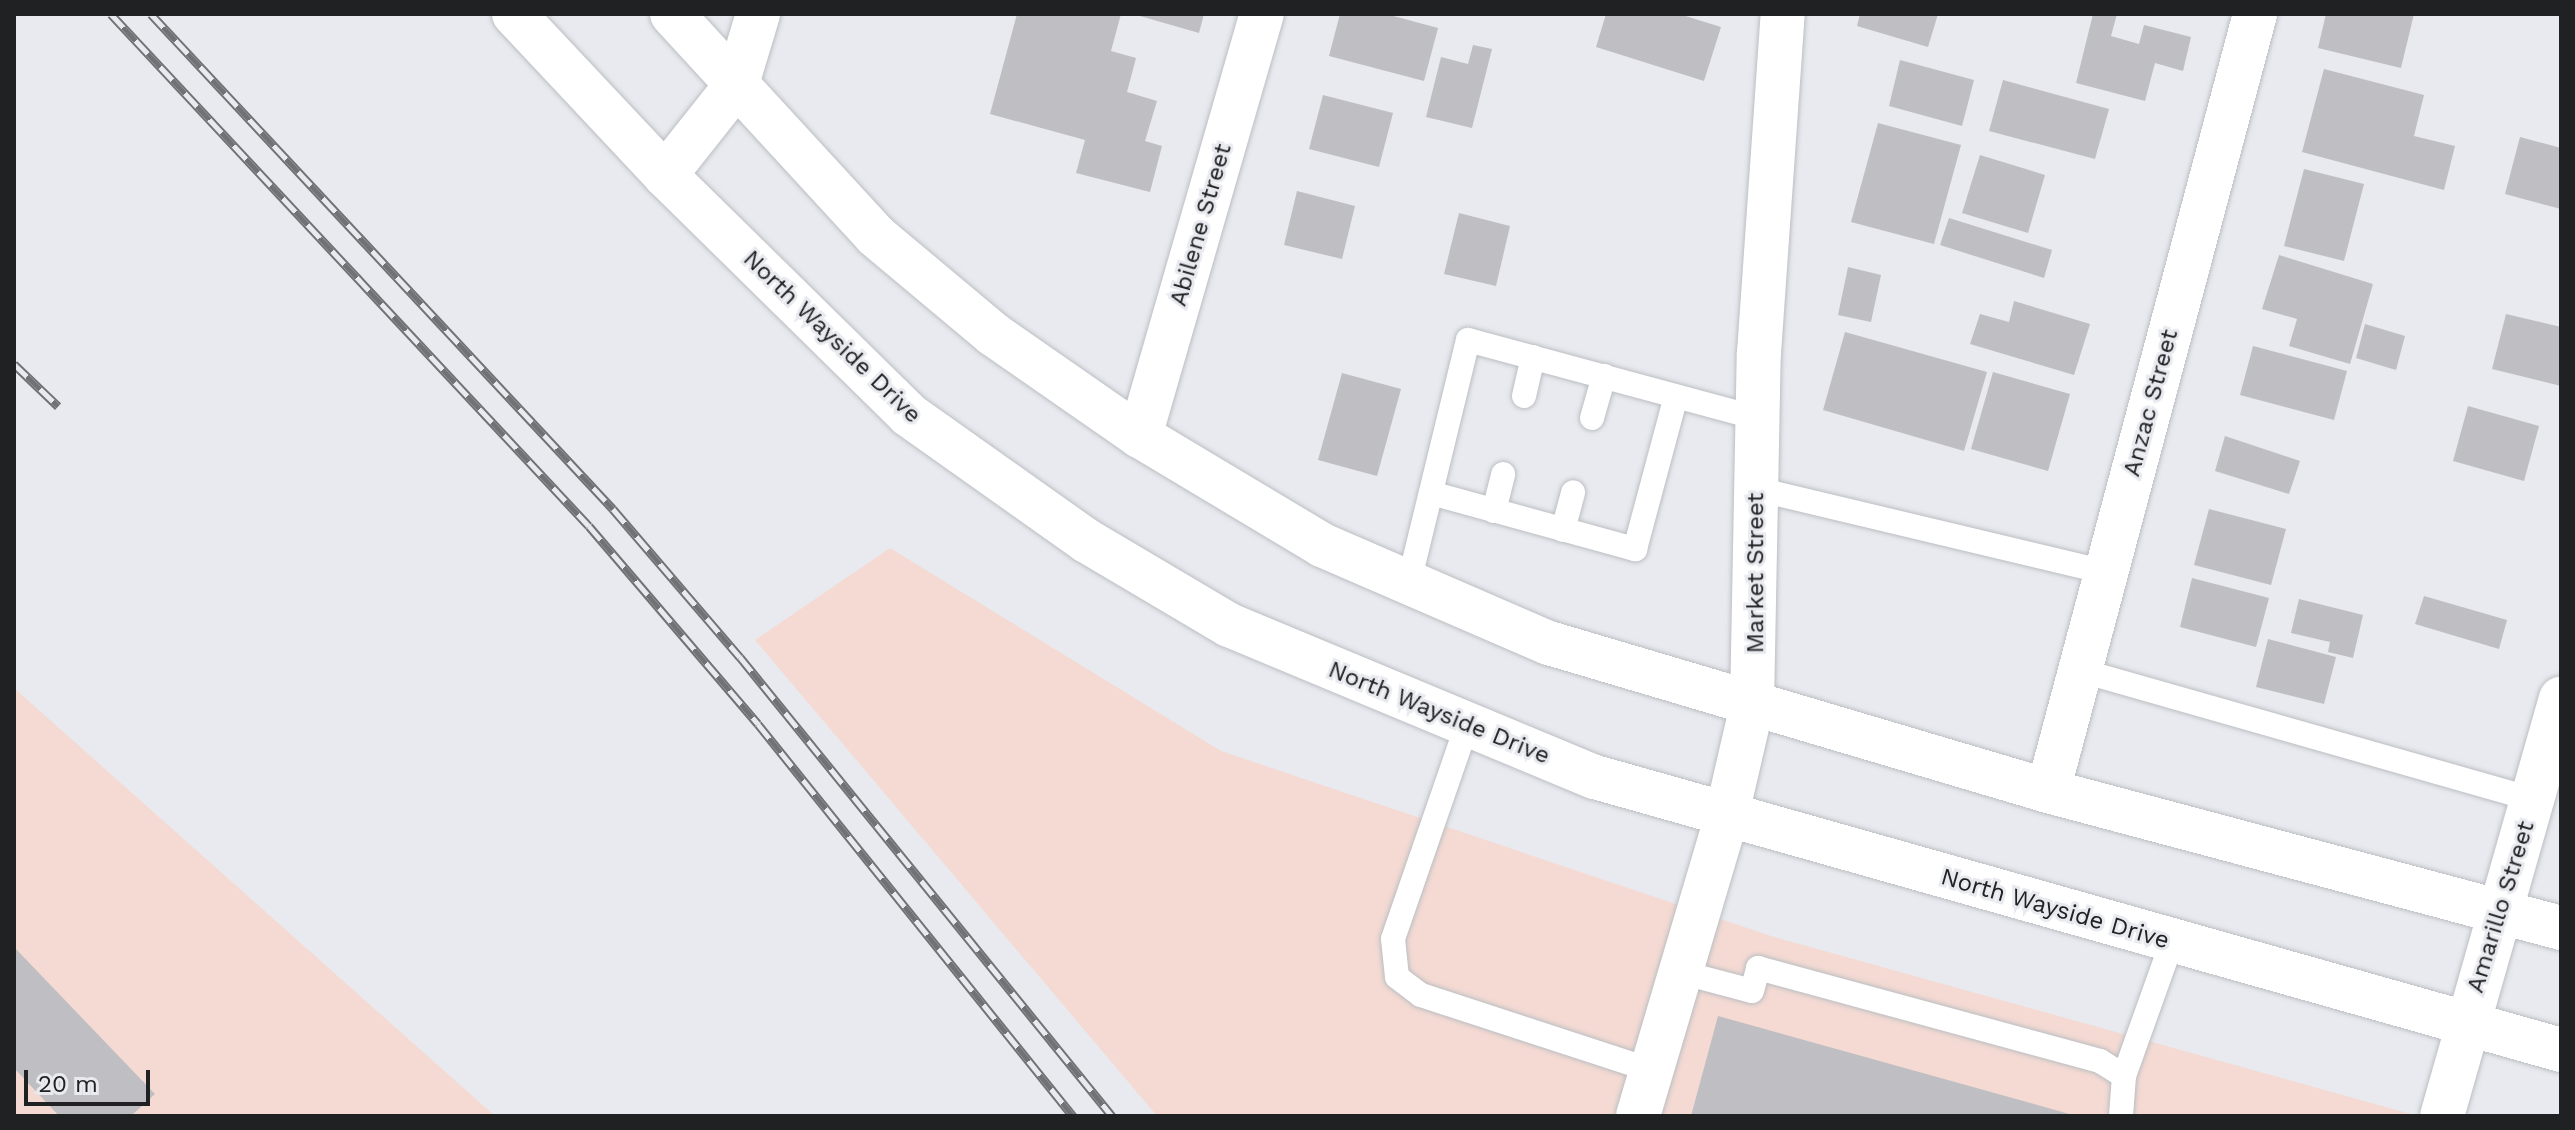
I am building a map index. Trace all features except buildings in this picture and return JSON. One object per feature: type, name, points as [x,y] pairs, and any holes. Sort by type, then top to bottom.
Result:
[{"type":"main road","name":"North Wayside Drive","points":[[514,14],[665,175],[909,415],[1087,541],[1229,625],[1595,777],[1726,818],[2561,1050]]},
{"type":"main road","points":[[672,14],[876,236],[993,334],[1140,436],[1322,545],[1549,643],[2048,791],[2561,928]]},
{"type":"main road","points":[[665,175],[737,84],[758,14]]},
{"type":"main road","name":"Abilene Street","points":[[1140,436],[1262,14]]},
{"type":"main road","name":"Market Street","points":[[1638,1116],[1726,818],[1752,705],[1758,418],[1783,14]]},
{"type":"main road","name":"Anzac Street","points":[[2048,791],[2255,14]]},
{"type":"main road","name":"Amarillo Street","points":[[2442,1116],[2561,699]]},
{"type":"lane","points":[[1409,582],[1468,340],[1758,418]]},
{"type":"lane","points":[[1524,396],[1533,357]]},
{"type":"lane","points":[[1592,418],[1604,376]]},
{"type":"lane","points":[[1431,493],[1635,549],[1676,396]]},
{"type":"lane","points":[[1494,511],[1503,474]]},
{"type":"lane","points":[[1757,489],[2106,572]]},
{"type":"lane","points":[[1563,530],[1573,492]]},
{"type":"lane","points":[[2079,670],[2533,799]]},
{"type":"lane","points":[[1467,725],[1393,939],[1397,977],[1421,995],[1651,1070]]},
{"type":"lane","points":[[2121,1116],[2124,1076],[2172,942]]},
{"type":"lane","points":[[1680,972],[1752,991],[1758,968],[2100,1061],[2124,1076]]},
{"type":"shaded area","points":[[890,548],[1221,751],[1771,936],[2418,1116],[1157,1116],[755,640]]},
{"type":"shaded area","points":[[14,688],[495,1116],[14,1116]]},
{"type":"railway","points":[[111,14],[589,526],[758,724],[1073,1116]]},
{"type":"railway","points":[[151,14],[613,509],[740,657],[1112,1116]]},
{"type":"railway","points":[[14,364],[58,406]]}]
